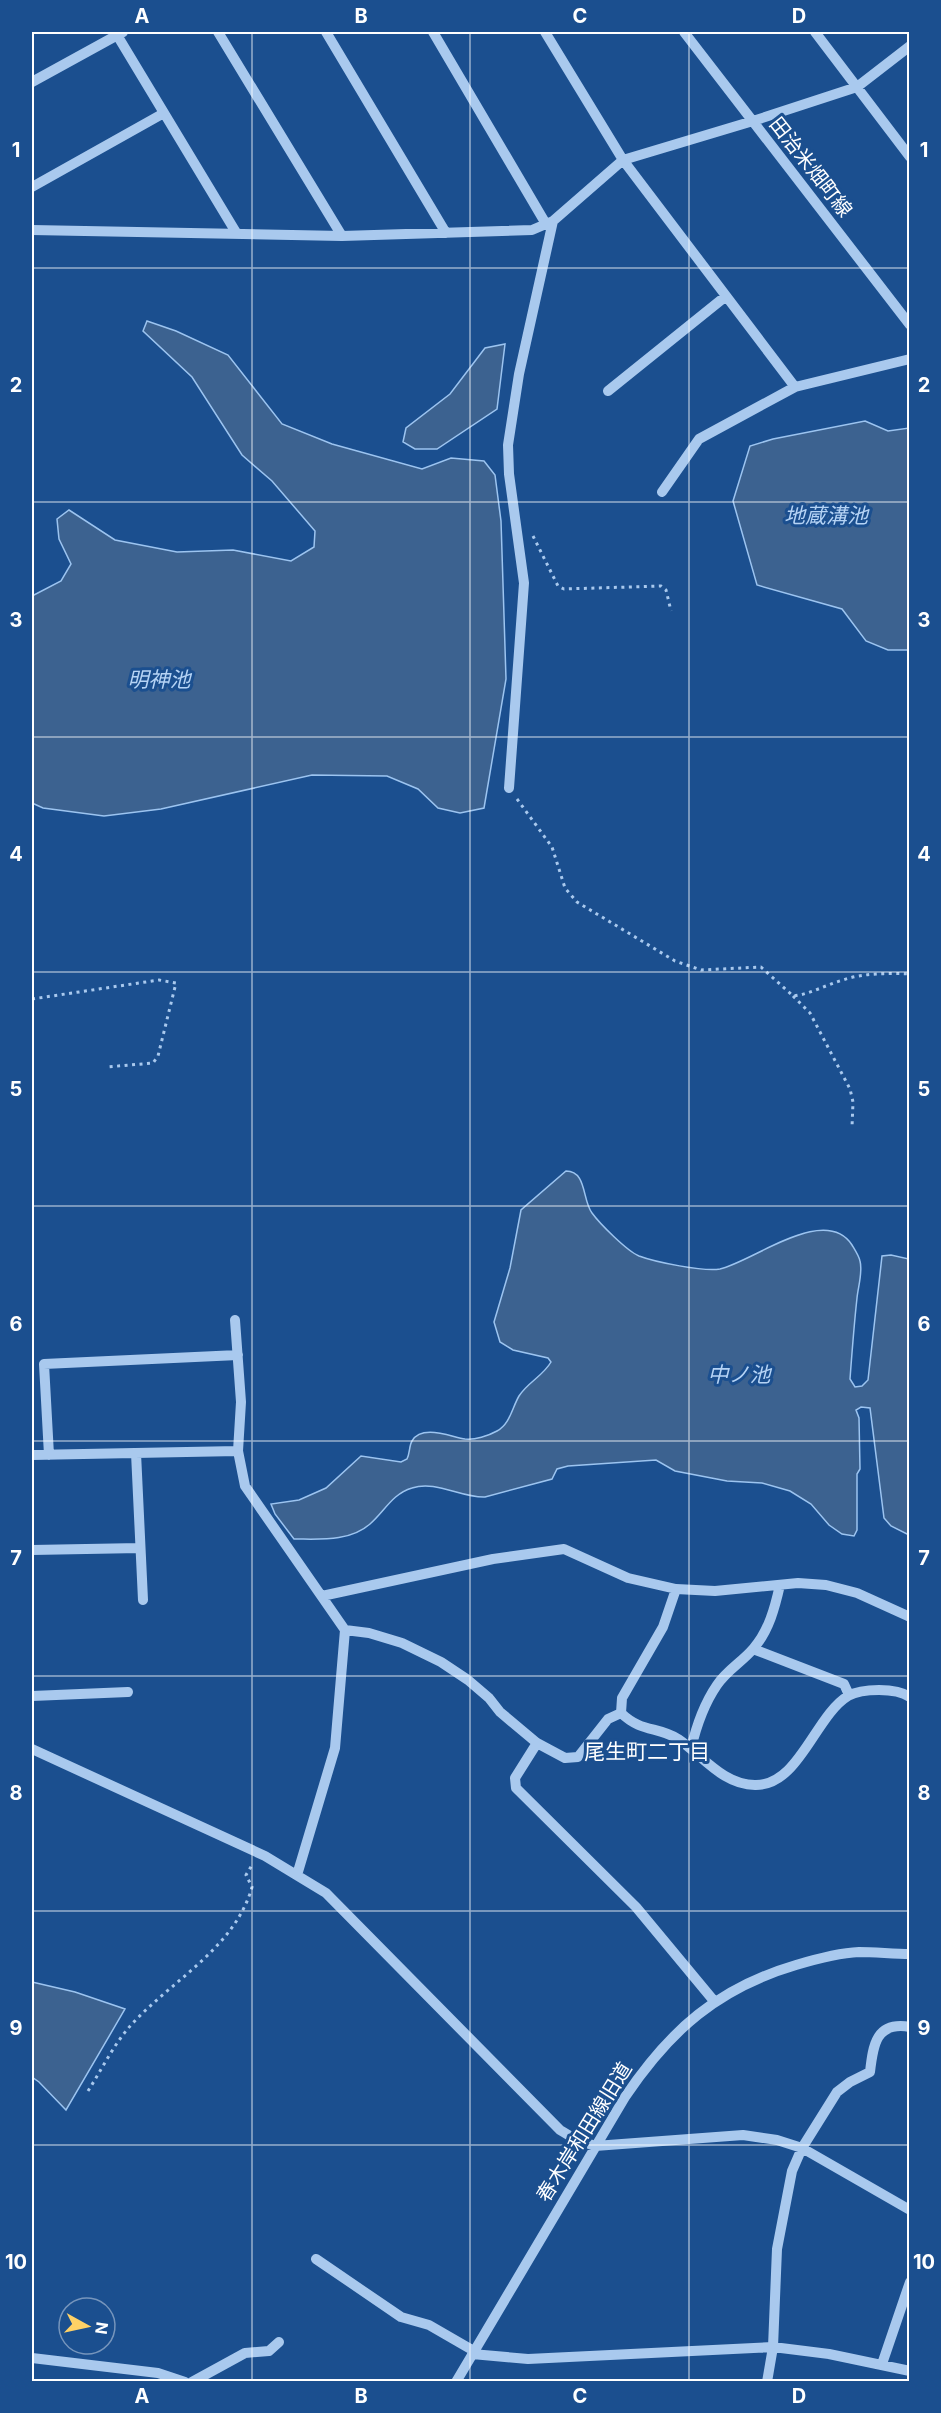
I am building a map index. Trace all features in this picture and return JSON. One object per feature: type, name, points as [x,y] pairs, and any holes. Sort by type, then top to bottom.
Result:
[{"type":"street","points":[[218,32],[342,236]]},
{"type":"street","points":[[326,32],[446,233]]},
{"type":"street","points":[[433,32],[550,222],[519,374],[508,445],[509,474],[524,584],[509,788]]},
{"type":"street","points":[[545,32],[623,160],[795,387]]},
{"type":"street","name":"田治米畑町線","points":[[684,32],[909,325]]},
{"type":"street","points":[[815,32],[909,157]]},
{"type":"street","points":[[32,82],[120,33],[164,113],[237,234]]},
{"type":"street","points":[[32,230],[342,236],[532,230],[550,222],[623,160],[753,122],[857,87],[909,46]]},
{"type":"street","points":[[32,187],[164,113]]},
{"type":"street","points":[[608,392],[726,296]]},
{"type":"street","points":[[662,492],[699,439],[795,387],[909,359]]},
{"type":"street","points":[[235,1320],[241,1402],[237,1451],[245,1486],[345,1630],[334,1748],[297,1875]]},
{"type":"street","points":[[49,1455],[44,1364],[238,1355]]},
{"type":"street","points":[[32,1455],[237,1451]]},
{"type":"street","points":[[136,1453],[143,1600]]},
{"type":"street","points":[[32,1550],[140,1548]]},
{"type":"street","points":[[322,1596],[493,1559],[564,1549],[628,1578],[676,1589],[715,1591],[798,1583],[825,1585],[857,1593],[909,1617]]},
{"type":"street","points":[[691,1749],[696,1729],[717,1685],[730,1668],[753,1648],[775,1608],[780,1585]]},
{"type":"street","points":[[621,1713],[622,1698],[663,1627],[676,1589]]},
{"type":"street","points":[[345,1630],[369,1633],[402,1643],[441,1662],[468,1680],[489,1698],[500,1712],[537,1743],[565,1758],[578,1757],[608,1719],[621,1713]]},
{"type":"street","points":[[753,1648],[844,1684],[849,1695]]},
{"type":"street","points":[[621,1713],[633,1724],[675,1737],[719,1772],[738,1782],[756,1786],[774,1781],[793,1766],[811,1743],[831,1710],[849,1695],[866,1690],[890,1690],[909,1697]]},
{"type":"street","points":[[32,1696],[128,1692]]},
{"type":"street","points":[[537,1743],[515,1778],[516,1788],[636,1907],[714,2001]]},
{"type":"street","points":[[32,1749],[258,1852],[326,1893],[560,2130],[575,2139],[595,2146],[743,2135],[777,2140],[802,2148],[909,2210]]},
{"type":"street","name":"春木岸和田線旧道","points":[[456,2382],[595,2146],[645,2067],[705,2007],[751,1981],[816,1959],[860,1952],[909,1954]]},
{"type":"street","points":[[767,2382],[773,2347],[777,2249],[792,2170],[802,2148],[837,2092],[850,2082],[870,2072],[872,2046],[882,2031],[897,2025],[909,2027]]},
{"type":"street","points":[[316,2259],[401,2317],[429,2325],[473,2352],[528,2360],[773,2347],[829,2354],[909,2371]]},
{"type":"street","points":[[882,2364],[909,2282]]},
{"type":"street","points":[[192,2382],[245,2353],[269,2351],[279,2342]]},
{"type":"street","points":[[32,2358],[158,2373],[185,2382]]},
{"type":"path","points":[[532,535],[558,586],[564,589],[661,586],[666,590],[671,611]]},
{"type":"path","points":[[509,788],[552,847],[565,888],[577,902],[675,961],[701,970],[760,967],[793,996],[810,1013],[850,1089],[853,1102],[852,1127]]},
{"type":"path","points":[[793,996],[806,995],[844,979],[886,973],[909,974]]},
{"type":"path","points":[[32,999],[159,980],[176,984],[158,1056],[153,1063],[107,1068]]},
{"type":"path","points":[[88,2091],[131,2025],[225,1937],[248,1901],[252,1887],[246,1875],[258,1852]]},
{"type":"water","name":"明神池","points":[[147,321],[176,331],[228,355],[282,424],[332,444],[422,469],[451,458],[484,461],[495,475],[501,521],[506,679],[484,808],[460,813],[438,808],[418,789],[387,776],[312,775],[161,809],[104,816],[43,808],[32,803],[32,596],[61,581],[71,564],[59,539],[57,519],[69,510],[115,540],[177,552],[233,550],[291,561],[314,547],[315,531],[272,481],[242,455],[192,377],[143,331]]},
{"type":"water","points":[[505,344],[497,409],[437,449],[415,449],[403,442],[406,428],[450,394],[485,348]]},
{"type":"water","name":"地蔵溝池","points":[[865,421],[888,431],[909,428],[909,650],[888,650],[866,641],[842,609],[757,585],[733,501],[750,446],[773,439]]},
{"type":"water","name":"中ノ池","points":[[566,1171],[578,1176],[592,1213],[607,1230],[634,1253],[656,1261],[692,1268],[720,1269],[807,1232],[825,1230],[840,1234],[852,1245],[861,1265],[850,1379],[855,1387],[862,1386],[868,1380],[882,1256],[891,1255],[909,1259],[909,1535],[891,1526],[884,1518],[870,1408],[861,1407],[856,1410],[859,1418],[860,1469],[857,1474],[857,1530],[854,1536],[842,1534],[829,1525],[811,1504],[790,1491],[762,1483],[727,1481],[675,1471],[656,1460],[568,1466],[557,1469],[552,1479],[485,1497],[421,1486],[399,1494],[370,1524],[353,1534],[324,1539],[294,1539],[275,1514],[271,1504],[299,1500],[326,1488],[361,1456],[401,1462],[407,1459],[412,1441],[423,1433],[437,1433],[469,1439],[493,1433],[505,1424],[523,1391],[548,1367],[551,1362],[548,1358],[513,1350],[500,1342],[494,1322],[510,1268],[521,1210]]},
{"type":"water","points":[[32,1982],[75,1992],[125,2009],[66,2110],[32,2077]]},
{"type":"district","name":"尾生町二丁目","points":[[647,1751]]}]
